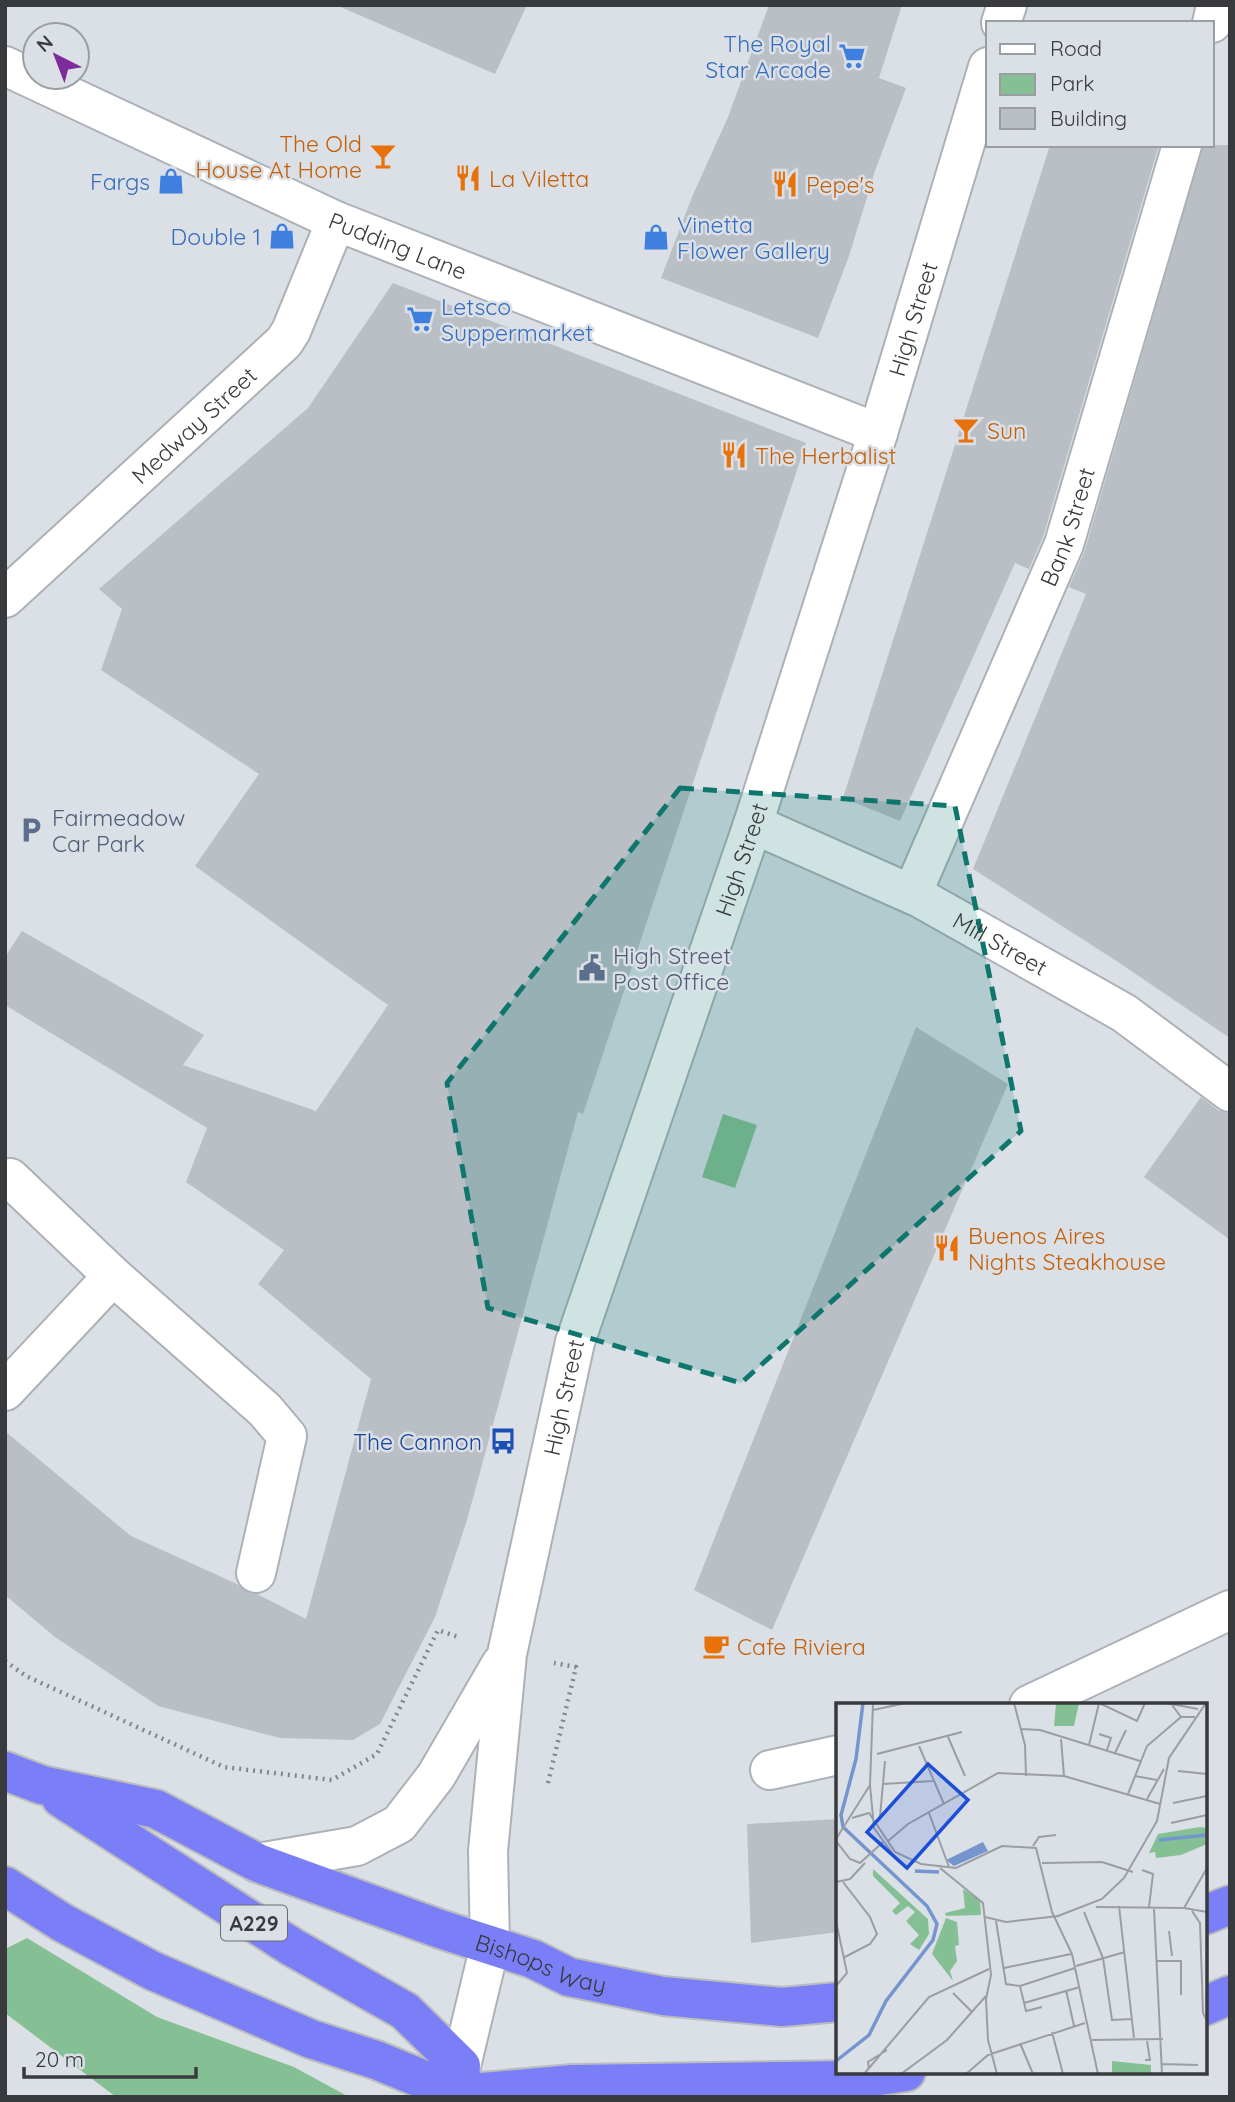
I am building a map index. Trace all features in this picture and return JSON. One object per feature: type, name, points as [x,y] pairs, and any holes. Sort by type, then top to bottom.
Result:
[{"type":"highway","name":"A229","points":[[5,1771],[42,1785],[156,1809],[258,1863]]},
{"type":"highway","name":"A229","points":[[42,1785],[292,1947],[405,2011],[460,2085]]},
{"type":"highway","name":"Bishops Way","points":[[258,1863],[440,1929],[533,1959],[569,1977],[663,1996],[782,2007],[836,2002]]},
{"type":"highway","points":[[5,1886],[63,1923],[153,1971],[311,2039],[460,2085],[852,2081],[894,2074]]},
{"type":"highway","points":[[1207,1914],[1230,1905]]},
{"type":"highway","points":[[1207,2005],[1230,1995]]},
{"type":"street","name":"Pudding Lane","points":[[5,66],[336,221],[878,433]]},
{"type":"street","name":"High Street","points":[[460,2085],[489,1945],[488,1852],[507,1654],[575,1342],[753,824],[878,433],[986,73]]},
{"type":"street","name":"Bank Street","points":[[912,894],[1064,544],[1181,147]]},
{"type":"street","name":"Medway Street","points":[[5,598],[284,342],[336,221]]},
{"type":"street","name":"Mill Street","points":[[753,824],[912,894],[1124,1013],[1230,1092]]},
{"type":"street","points":[[10,1178],[113,1276],[265,1410],[287,1436],[256,1573]]},
{"type":"street","points":[[5,1391],[113,1276]]},
{"type":"street","points":[[1033,1703],[1230,1610]]},
{"type":"street","name":"High Street","points":[[258,1863],[358,1846],[399,1824],[436,1776],[507,1654]]},
{"type":"street","points":[[770,1770],[836,1755]]},
{"type":"path","points":[[5,1661],[26,1676],[224,1767],[332,1780],[377,1754],[438,1630],[507,1654],[576,1667],[544,1796]]},
{"type":"highlighted area","points":[[680,788],[955,806],[1021,1131],[741,1383],[488,1308],[447,1083]]},
{"type":"green space","points":[[723,1114],[757,1125],[735,1188],[702,1177]]},
{"type":"green space","points":[[27,1938],[157,2017],[294,2067],[349,2097],[116,2097],[5,2013],[5,1949]]},
{"type":"building","points":[[336,5],[527,5],[495,74]]},
{"type":"building","points":[[769,5],[902,5],[879,78],[906,88],[818,338],[661,278],[692,197],[728,117]]},
{"type":"building","points":[[1230,145],[1230,1038],[973,869],[1086,594],[1069,587],[1085,550],[1202,147]]},
{"type":"building","points":[[1049,147],[1158,147],[1043,537],[1029,569],[1015,563],[900,821],[843,798]]},
{"type":"building","points":[[393,283],[806,443],[583,1114],[578,1112],[467,1520],[435,1617],[380,1724],[353,1740],[280,1738],[158,1706],[55,1637],[5,1595],[5,1431],[131,1536],[235,1583],[251,1594],[257,1594],[306,1619],[371,1379],[258,1284],[284,1250],[186,1182],[207,1128],[5,1005],[5,957],[22,931],[204,1035],[183,1065],[316,1111],[388,1005],[195,866],[259,774],[101,670],[122,609],[99,589],[308,408]]},
{"type":"building","points":[[916,1027],[1008,1084],[772,1630],[694,1590]]},
{"type":"building","points":[[1201,1097],[1218,1110],[1230,1113],[1230,1240],[1144,1177]]},
{"type":"building","points":[[836,1819],[836,1932],[751,1943],[747,1824]]},
{"type":"place","name":"The Royal Star Arcade","points":[[852,56]]},
{"type":"place","name":"The Old House At Home","points":[[383,156]]},
{"type":"place","name":"La Viletta","points":[[468,178]]},
{"type":"place","name":"Fargs","points":[[171,181]]},
{"type":"place","name":"Pepe's","points":[[785,184]]},
{"type":"place","name":"Double 1","points":[[282,236]]},
{"type":"place","name":"Vinetta Flower Gallery","points":[[656,237]]},
{"type":"place","name":"Letsco Suppermarket","points":[[420,319]]},
{"type":"place","name":"Sun","points":[[966,430]]},
{"type":"place","name":"The Herbalist","points":[[734,455]]},
{"type":"place","name":"Fairmeadow Car Park","points":[[31,830]]},
{"type":"place","name":"High Street Post Office","points":[[592,968]]},
{"type":"place","name":"Buenos Aires Nights Steakhouse","points":[[947,1248]]},
{"type":"place","name":"The Cannon","points":[[503,1441]]},
{"type":"place","name":"Cafe Riviera","points":[[716,1646]]}]
